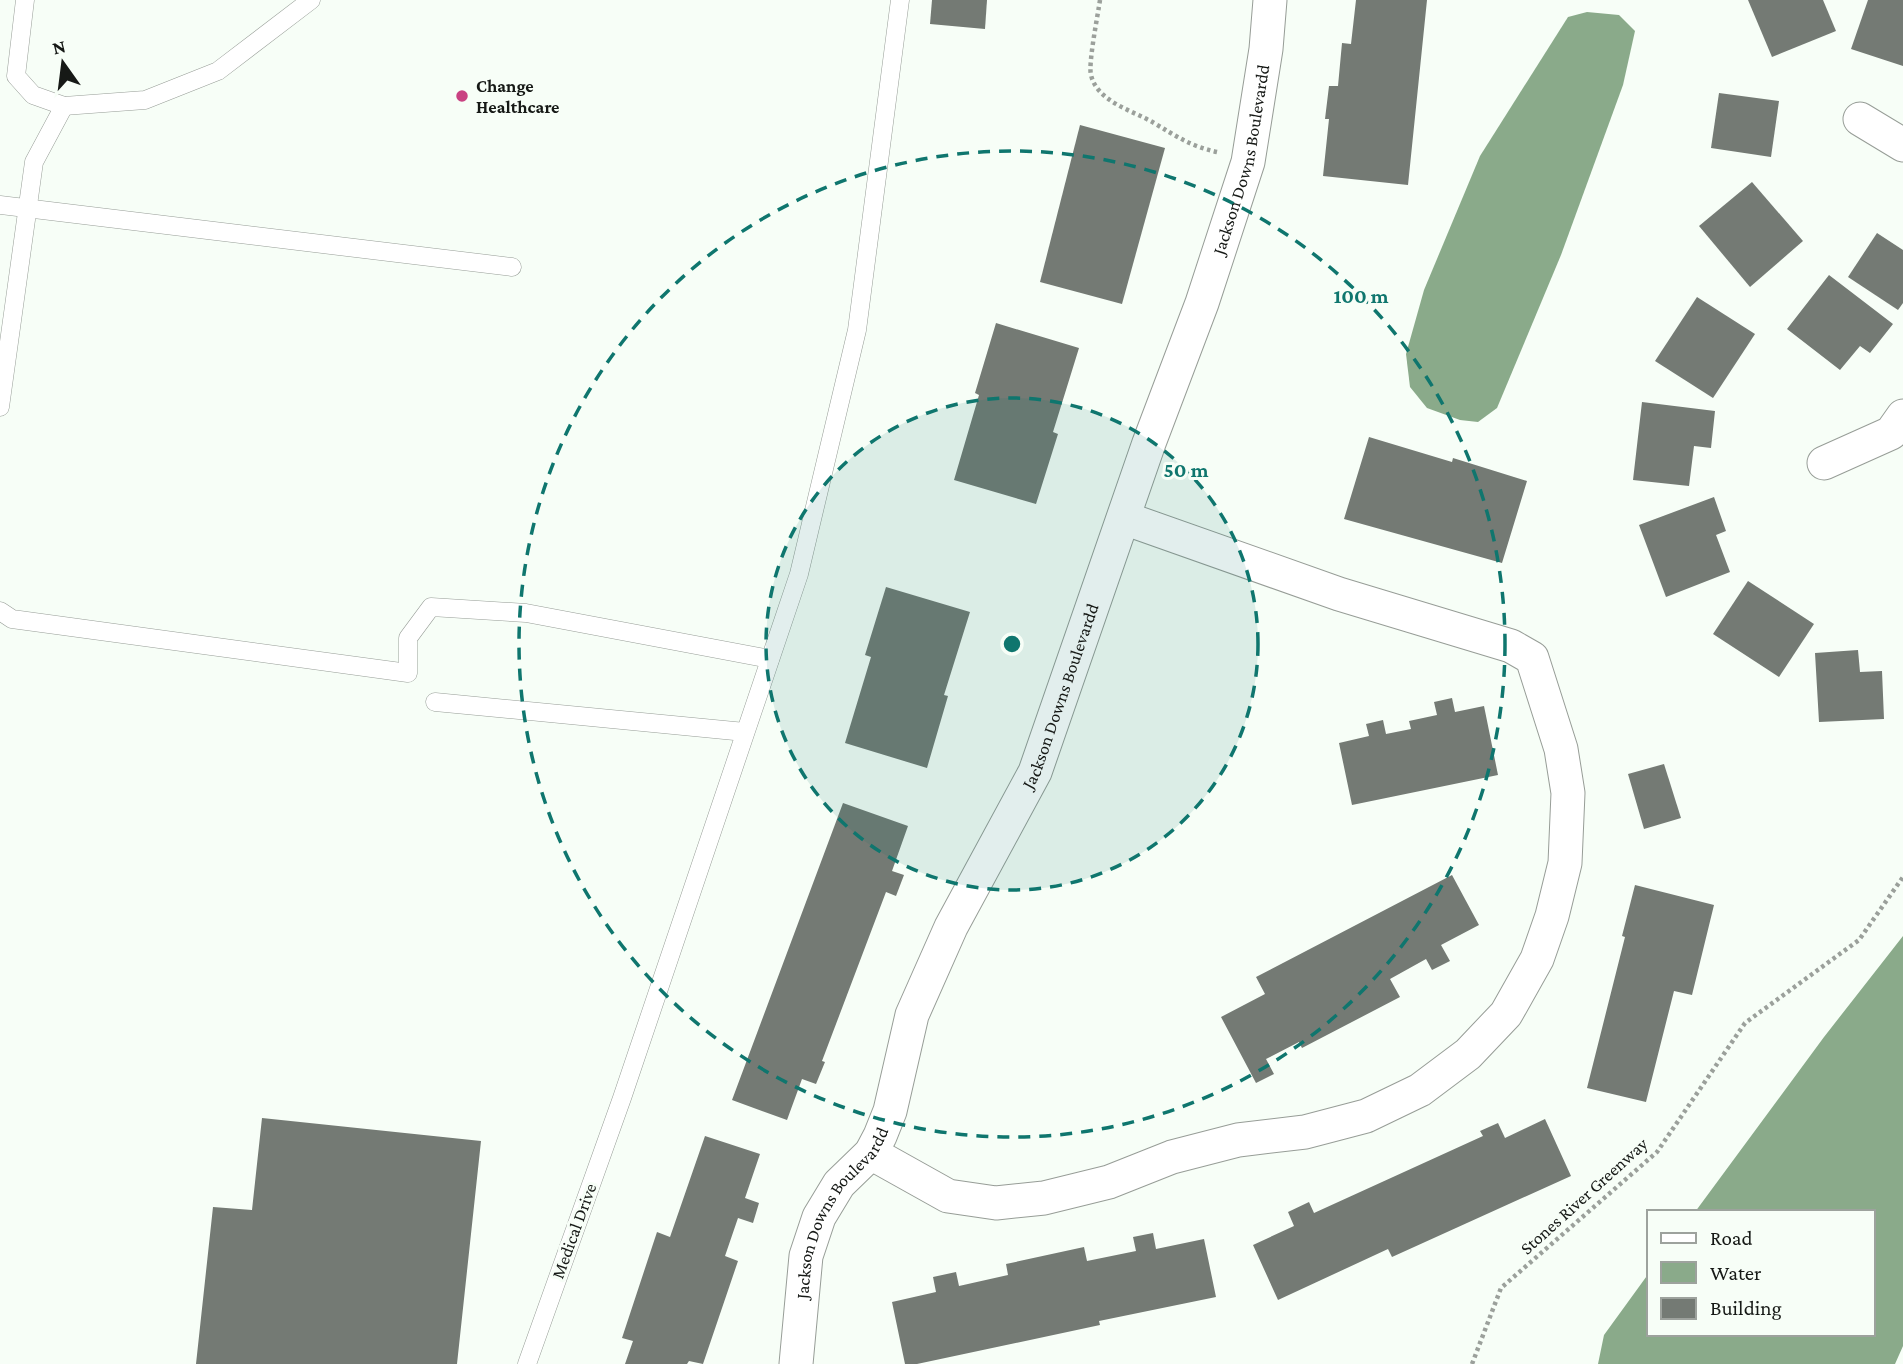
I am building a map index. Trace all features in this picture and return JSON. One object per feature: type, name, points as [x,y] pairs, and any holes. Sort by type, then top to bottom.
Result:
[{"type":"street","name":"Jackson Downs Boulevardd","points":[[796,1364],[806,1256],[819,1217],[838,1184],[871,1153],[890,1111],[912,1015],[951,927],[1035,772],[1059,696],[1149,443],[1202,303],[1248,158],[1270,0]]},
{"type":"street","points":[[1860,119],[1903,145]]},
{"type":"street","points":[[1824,463],[1891,433],[1903,415]]},
{"type":"street","points":[[871,1153],[948,1196],[996,1203],[1044,1198],[1109,1182],[1172,1157],[1238,1140],[1305,1132],[1366,1116],[1420,1090],[1468,1054],[1506,1014],[1537,959],[1552,916],[1565,863],[1568,793],[1561,749],[1532,658],[1511,646],[1339,594],[1124,518]]},
{"type":"lane","points":[[24,0],[16,76],[33,95],[64,106],[145,100],[218,71],[311,0]]},
{"type":"lane","name":"Medical Drive","points":[[527,1364],[622,1098],[799,574],[857,330],[900,0]]},
{"type":"lane","points":[[0,407],[34,162],[64,106]]},
{"type":"lane","points":[[0,205],[512,267]]},
{"type":"lane","points":[[0,611],[12,619],[408,673],[408,638],[431,607],[526,613],[770,659]]},
{"type":"lane","points":[[435,702],[746,732]]},
{"type":"path","points":[[1100,0],[1091,75],[1101,92],[1118,106],[1154,123],[1180,140],[1204,149],[1248,158]]},
{"type":"path","name":"Stones River Greenway","points":[[1472,1364],[1501,1288],[1657,1152],[1745,1023],[1859,940],[1903,877]]},
{"type":"water","points":[[1587,12],[1619,15],[1635,31],[1623,85],[1561,255],[1497,408],[1478,422],[1460,420],[1427,408],[1410,387],[1406,354],[1424,290],[1480,156],[1568,17]]},
{"type":"water","points":[[1903,936],[1903,1346],[1895,1364],[1598,1364],[1604,1335],[1647,1276],[1647,1336],[1875,1336],[1875,1210],[1696,1210],[1824,1037]]},
{"type":"building","points":[[932,0],[987,0],[985,29],[930,24]]},
{"type":"building","points":[[1356,0],[1427,0],[1408,185],[1323,176],[1329,119],[1325,119],[1329,86],[1338,86],[1342,43],[1351,44]]},
{"type":"building","points":[[1748,0],[1823,0],[1836,31],[1772,57]]},
{"type":"building","points":[[1868,0],[1903,0],[1903,66],[1851,49]]},
{"type":"building","points":[[1719,93],[1779,101],[1771,157],[1711,148]]},
{"type":"building","points":[[1080,125],[1165,148],[1122,304],[1040,282]]},
{"type":"building","points":[[1752,182],[1803,241],[1750,287],[1699,226]]},
{"type":"building","points":[[1877,233],[1903,250],[1903,303],[1898,310],[1848,277]]},
{"type":"building","points":[[1829,275],[1893,324],[1870,353],[1860,346],[1840,370],[1787,329]]},
{"type":"building","points":[[1697,297],[1755,334],[1713,398],[1655,361]]},
{"type":"building","points":[[996,323],[1079,348],[1053,432],[1058,434],[1036,504],[954,480],[979,395],[975,393]]},
{"type":"building","points":[[1642,402],[1715,411],[1711,448],[1694,446],[1689,486],[1633,480]]},
{"type":"building","points":[[1369,437],[1452,462],[1453,458],[1527,481],[1502,563],[1344,519]]},
{"type":"building","points":[[1714,497],[1726,531],[1716,535],[1730,572],[1666,597],[1639,525]]},
{"type":"building","points":[[1748,581],[1814,624],[1779,677],[1713,634]]},
{"type":"building","points":[[886,587],[970,612],[944,695],[948,696],[927,768],[845,743],[871,657],[865,655]]},
{"type":"building","points":[[1858,650],[1860,672],[1882,671],[1884,719],[1819,722],[1815,653]]},
{"type":"building","points":[[1452,698],[1455,712],[1484,706],[1498,775],[1352,805],[1339,743],[1369,736],[1366,724],[1383,720],[1386,734],[1411,729],[1409,721],[1437,715],[1434,702]]},
{"type":"building","points":[[1664,764],[1681,818],[1644,829],[1628,774]]},
{"type":"building","points":[[843,803],[908,826],[892,871],[904,875],[896,896],[886,892],[822,1061],[825,1062],[816,1084],[802,1079],[787,1120],[732,1100]]},
{"type":"building","points":[[1452,875],[1479,925],[1441,945],[1450,961],[1432,970],[1426,959],[1390,979],[1400,997],[1302,1048],[1299,1042],[1266,1059],[1274,1074],[1256,1083],[1221,1017],[1265,994],[1256,977]]},
{"type":"building","points":[[1635,885],[1714,905],[1692,995],[1674,991],[1646,1102],[1587,1088],[1625,937],[1622,936]]},
{"type":"building","points":[[262,1118],[481,1141],[457,1364],[196,1364],[213,1207],[252,1210]]},
{"type":"building","points":[[1545,1119],[1571,1176],[1392,1257],[1388,1249],[1278,1300],[1253,1245],[1294,1226],[1288,1212],[1309,1202],[1314,1213],[1483,1136],[1480,1131],[1498,1123],[1505,1138]]},
{"type":"building","points":[[705,1136],[760,1154],[745,1198],[759,1203],[753,1223],[738,1218],[725,1256],[738,1261],[703,1364],[689,1361],[687,1364],[625,1364],[633,1341],[622,1338],[657,1232],[670,1237]]},
{"type":"building","points":[[1153,1233],[1156,1249],[1204,1239],[1216,1297],[1099,1321],[1100,1325],[917,1364],[905,1364],[892,1302],[936,1292],[933,1277],[956,1272],[959,1286],[1008,1275],[1006,1264],[1084,1247],[1087,1261],[1136,1251],[1133,1237]]},
{"type":"place","name":"Change Healthcare","points":[[462,96]]}]
